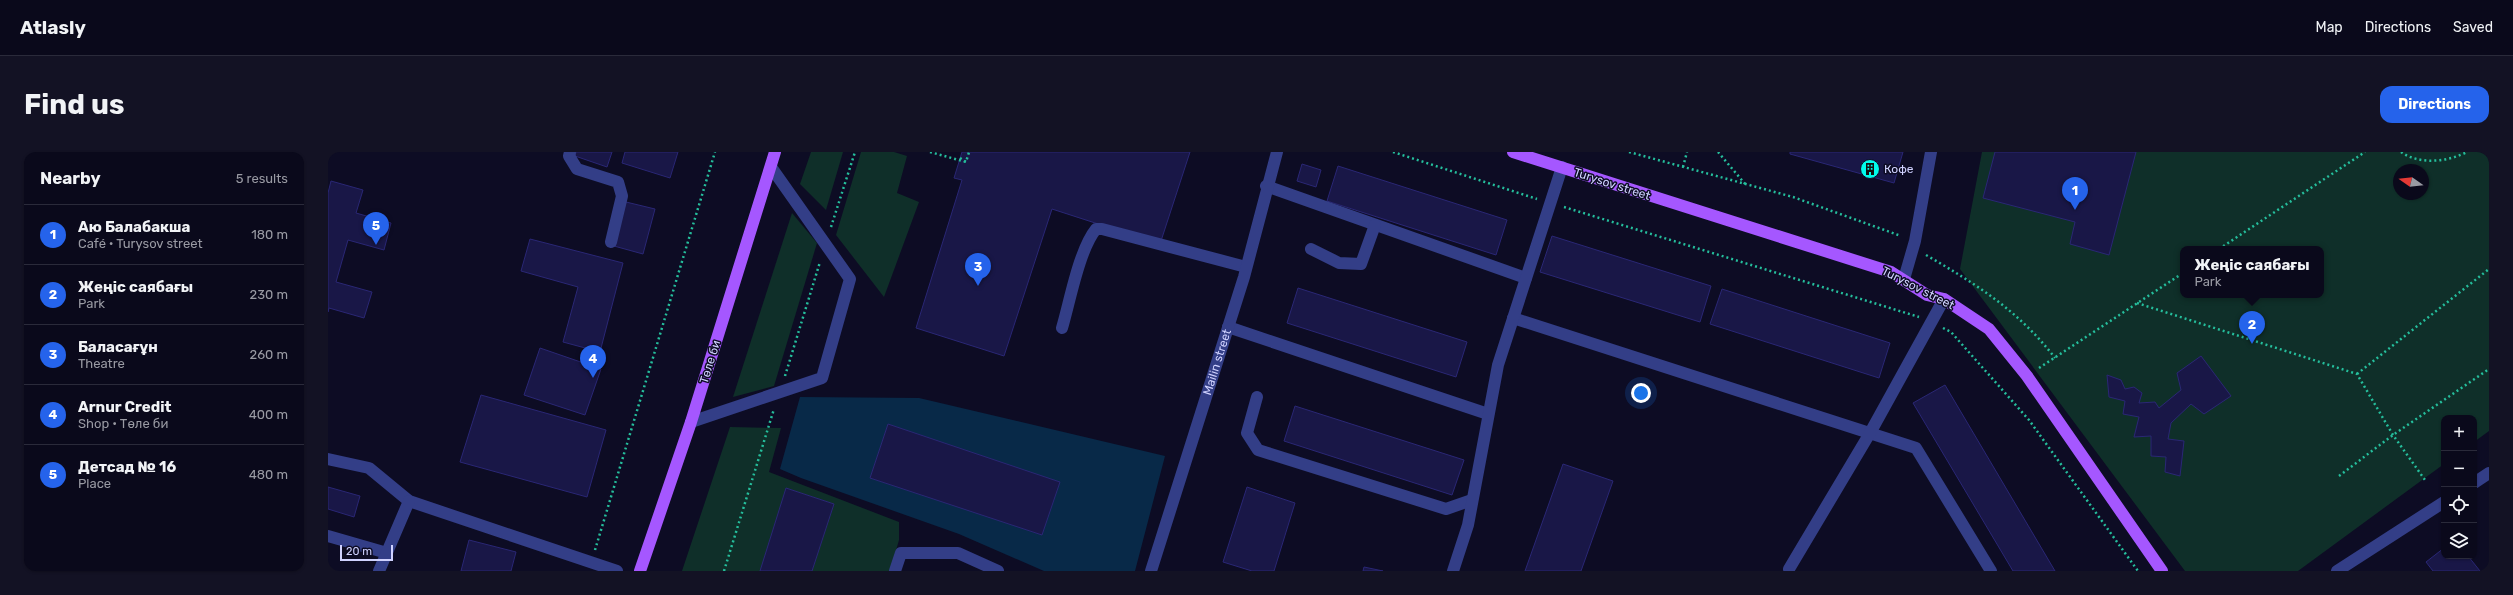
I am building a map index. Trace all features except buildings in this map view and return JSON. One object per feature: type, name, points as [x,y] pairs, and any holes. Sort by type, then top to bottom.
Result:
[{"type":"main road","name":"Төле би","points":[[640,571],[691,422],[775,152]]},
{"type":"main road","name":"Turysov street","points":[[1517,153],[1891,272],[1927,295],[1944,299],[1989,329],[2027,376],[2162,571]]},
{"type":"street","points":[[570,152],[569,156],[577,169],[618,182],[622,196],[611,242]]},
{"type":"street","name":"Mailin street","points":[[1151,571],[1228,327],[1246,267],[1266,186],[1277,152]]},
{"type":"street","points":[[1904,279],[1915,241],[1931,152]]},
{"type":"street","points":[[691,422],[822,378],[850,279],[771,167]]},
{"type":"street","points":[[1453,571],[1468,525],[1498,366],[1562,167]]},
{"type":"street","points":[[1266,186],[1526,278]]},
{"type":"street","points":[[1311,249],[1339,263],[1361,264],[1375,225]]},
{"type":"street","points":[[1062,328],[1089,238],[1096,230],[1102,229],[1246,267]]},
{"type":"street","points":[[1789,569],[1870,433],[1944,299]]},
{"type":"street","points":[[1513,318],[1916,448],[1991,571]]},
{"type":"street","points":[[1228,327],[1488,414]]},
{"type":"street","points":[[1257,397],[1247,433],[1258,450],[1446,509],[1472,500]]},
{"type":"street","points":[[329,461],[369,468],[409,501],[617,571]]},
{"type":"street","points":[[2477,481],[2489,473]]},
{"type":"street","points":[[380,571],[409,501]]},
{"type":"street","points":[[2337,571],[2441,504]]},
{"type":"street","points":[[328,536],[387,553]]},
{"type":"street","points":[[895,571],[901,553],[958,553],[998,571]]},
{"type":"path","points":[[593,557],[716,152]]},
{"type":"path","points":[[724,571],[855,152]]},
{"type":"path","points":[[930,152],[966,162]]},
{"type":"path","points":[[966,162],[969,152]]},
{"type":"path","points":[[1392,152],[1541,200]]},
{"type":"path","points":[[1629,152],[1747,186],[1793,197],[1915,241],[1920,252],[1982,287],[2036,333],[2055,358]]},
{"type":"path","points":[[1682,167],[1687,152]]},
{"type":"path","points":[[1718,152],[1747,186]]},
{"type":"path","points":[[2224,246],[2365,152]]},
{"type":"path","points":[[2401,152],[2431,161],[2457,157],[2467,152]]},
{"type":"path","points":[[960,158],[966,162]]},
{"type":"path","points":[[1556,205],[1921,317]]},
{"type":"path","points":[[2356,374],[2489,269]]},
{"type":"path","points":[[2027,376],[2180,275]]},
{"type":"path","points":[[2137,303],[2356,374],[2393,435],[2425,480]]},
{"type":"path","points":[[1939,326],[1952,332],[2029,420],[2138,571]]},
{"type":"path","points":[[2339,476],[2393,435],[2489,370]]},
{"type":"green space","points":[[811,152],[843,152],[826,210],[800,184]]},
{"type":"green space","points":[[861,152],[894,152],[907,156],[897,193],[919,202],[884,297],[836,235]]},
{"type":"green space","points":[[1982,152],[2489,152],[2489,431],[2477,440],[2477,415],[2441,415],[2441,466],[2298,571],[2185,571],[1960,269]]},
{"type":"green space","points":[[792,213],[817,243],[774,386],[733,397]]},
{"type":"green space","points":[[730,427],[781,428],[769,472],[899,522],[899,540],[890,571],[682,571]]},
{"type":"water","points":[[800,397],[919,398],[1165,456],[1135,571],[1044,571],[959,534],[801,478],[780,469]]},
{"type":"place","name":"Кофе","points":[[1870,169]]},
{"type":"place","name":"Аю Балабакша","points":[[2075,210]]},
{"type":"place","name":"Детсад № 16","points":[[376,245]]},
{"type":"place","name":"Баласағұн","points":[[978,286]]},
{"type":"place","name":"Жеңіс саябағы","points":[[2252,344]]},
{"type":"place","name":"Arnur Credit","points":[[593,378]]}]
